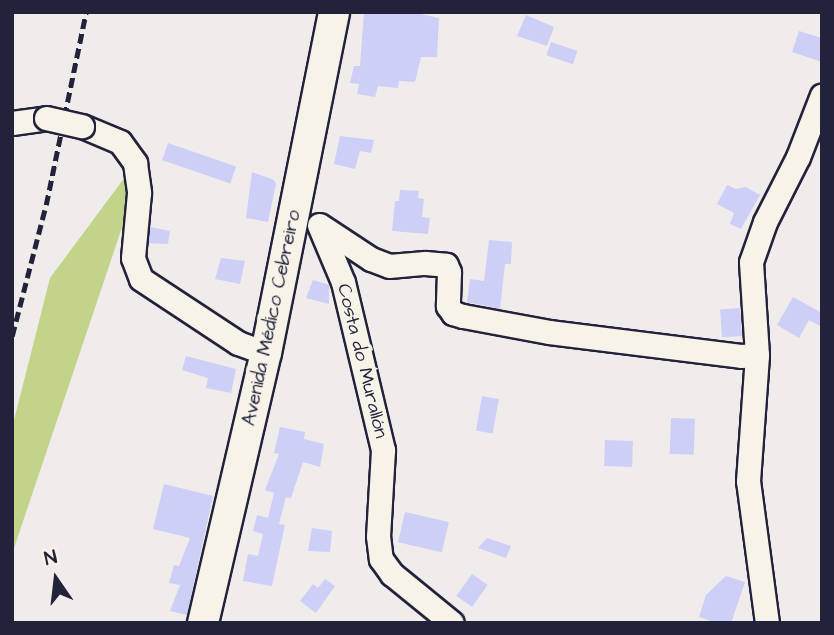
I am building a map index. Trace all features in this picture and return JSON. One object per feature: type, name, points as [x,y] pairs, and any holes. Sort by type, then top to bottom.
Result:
[{"type":"main road","name":"Avenida Médico Cebreiro","points":[[203,623],[266,353],[309,217],[334,12]]},
{"type":"street","points":[[767,623],[748,481],[757,355],[751,262],[765,222],[798,157],[822,95]]},
{"type":"street","points":[[12,123],[46,118],[82,126],[120,142],[135,163],[139,193],[133,258],[141,279],[238,343],[266,353]]},
{"type":"street","points":[[309,217],[371,258],[389,266],[425,262],[446,265],[449,272],[448,306],[453,313],[549,332],[741,356],[757,355]]},
{"type":"street","name":"Costa do Murallón","points":[[309,217],[344,282],[383,450],[378,536],[381,559],[392,574],[453,623]]},
{"type":"green space","points":[[125,177],[135,189],[12,554],[12,428],[50,278]]},
{"type":"building","points":[[364,12],[411,12],[439,18],[437,57],[421,57],[415,82],[399,81],[398,88],[378,86],[375,97],[357,94],[359,84],[350,83],[354,66],[360,66]]},
{"type":"building","points":[[526,15],[554,27],[547,46],[517,36]]},
{"type":"building","points":[[799,31],[822,38],[822,62],[792,52]]},
{"type":"building","points":[[551,42],[577,51],[573,64],[546,55]]},
{"type":"building","points":[[340,136],[374,140],[371,153],[360,151],[355,169],[334,164]]},
{"type":"building","points":[[168,143],[236,166],[230,183],[162,160]]},
{"type":"building","points":[[252,172],[274,180],[276,184],[268,222],[246,218]]},
{"type":"building","points":[[727,185],[736,189],[746,187],[760,195],[741,229],[730,224],[734,213],[717,204]]},
{"type":"building","points":[[400,190],[419,191],[418,198],[424,199],[422,217],[430,218],[428,234],[392,231],[395,201],[399,201]]},
{"type":"building","points":[[150,227],[170,231],[168,244],[148,243]]},
{"type":"building","points":[[489,240],[512,242],[511,264],[505,264],[500,309],[467,302],[470,279],[484,281]]},
{"type":"building","points":[[221,258],[245,261],[240,284],[215,279]]},
{"type":"building","points":[[313,280],[329,285],[329,304],[306,298]]},
{"type":"building","points":[[793,297],[822,313],[822,327],[809,320],[799,338],[777,325]]},
{"type":"building","points":[[740,308],[742,336],[722,337],[720,309]]},
{"type":"building","points":[[186,356],[236,369],[231,393],[206,388],[208,378],[182,370]]},
{"type":"building","points":[[482,396],[499,399],[493,433],[476,430]]},
{"type":"building","points":[[671,418],[695,419],[694,455],[670,454]]},
{"type":"building","points":[[280,427],[305,432],[304,439],[324,444],[320,467],[303,462],[291,498],[286,497],[279,524],[285,525],[272,586],[243,581],[248,554],[258,556],[263,534],[253,531],[257,515],[268,518],[274,493],[265,490],[279,454],[274,453]]},
{"type":"building","points":[[605,440],[633,441],[632,467],[604,466]]},
{"type":"building","points":[[164,484],[213,496],[187,615],[170,611],[180,585],[169,583],[174,565],[179,566],[190,538],[153,529]]},
{"type":"building","points":[[405,512],[449,522],[442,552],[398,542]]},
{"type":"building","points":[[312,528],[332,531],[330,552],[308,551]]},
{"type":"building","points":[[487,538],[511,546],[506,558],[478,548]]},
{"type":"building","points":[[472,574],[488,585],[472,607],[457,596]]},
{"type":"building","points":[[726,576],[745,582],[731,623],[718,623],[699,617],[706,595]]},
{"type":"building","points":[[325,579],[335,586],[316,613],[300,601],[313,584],[318,588]]},
{"type":"railway","points":[[12,336],[46,205],[86,12]]}]
